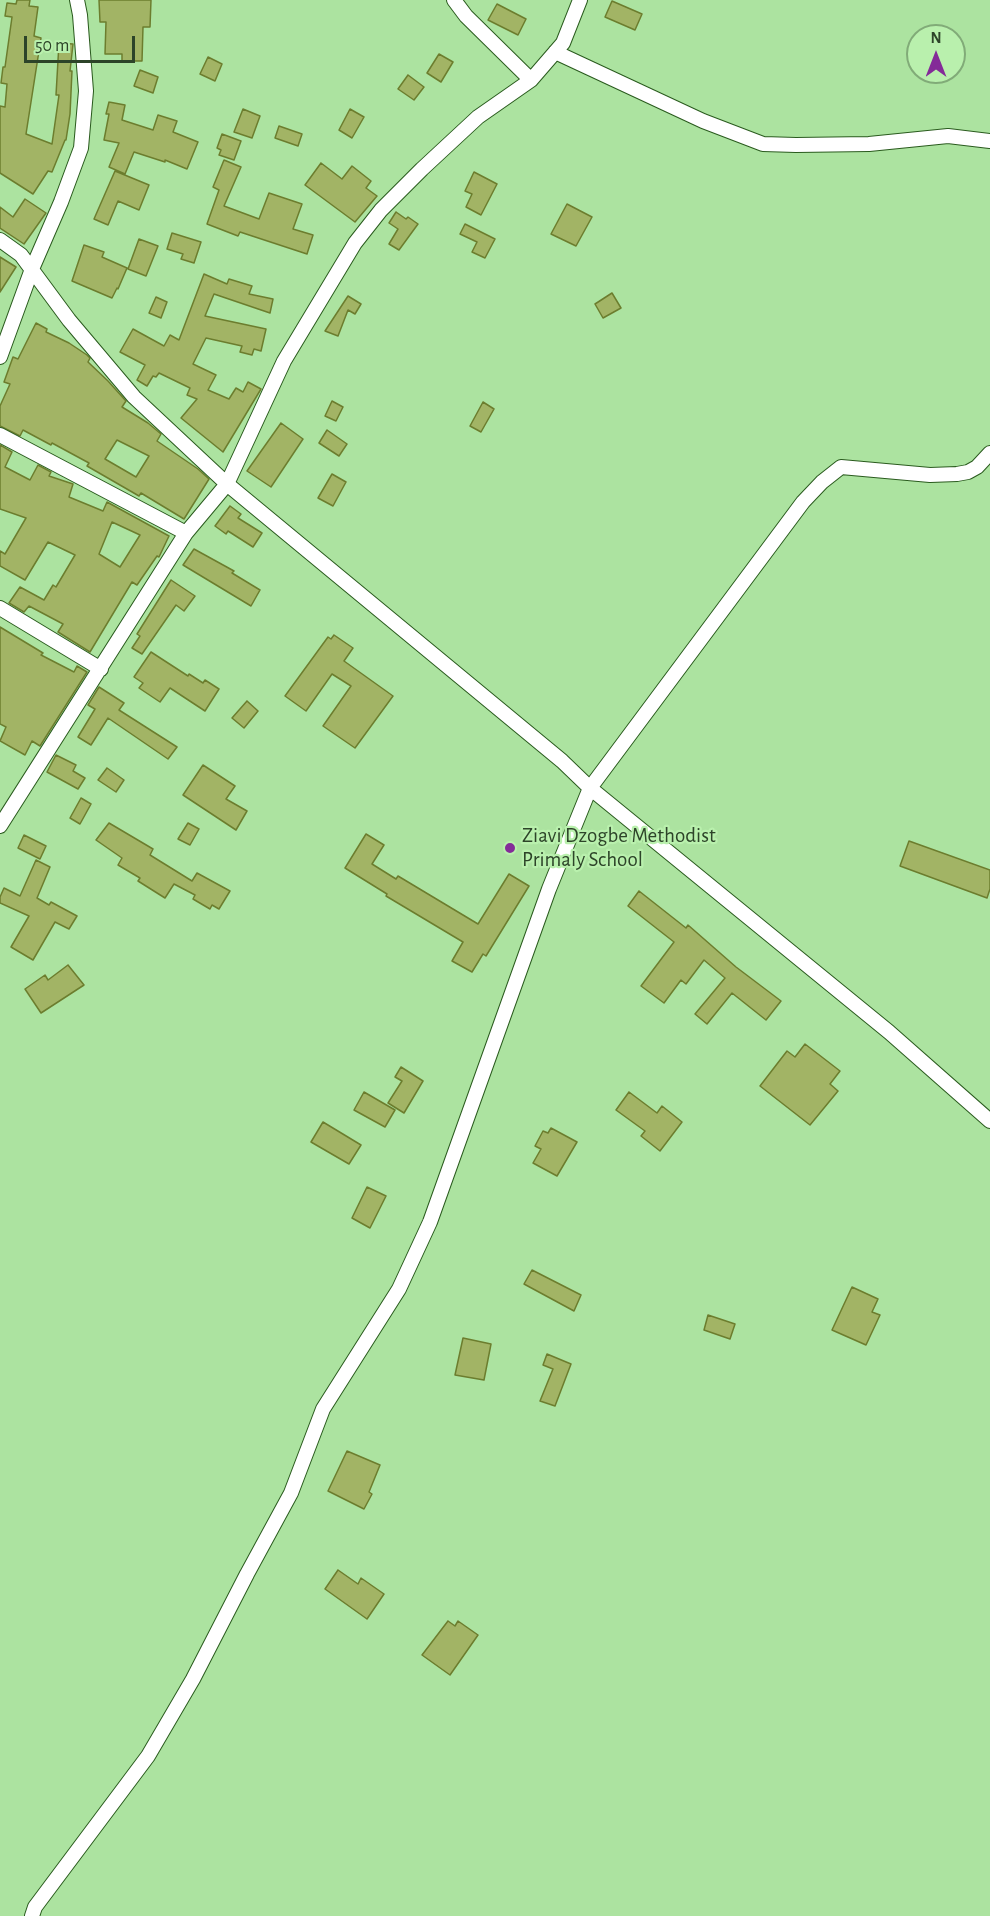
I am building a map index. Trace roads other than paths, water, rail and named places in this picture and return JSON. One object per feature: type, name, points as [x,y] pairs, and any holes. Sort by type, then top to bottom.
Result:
[{"type":"street","points":[[0,357],[32,269],[81,148],[86,91],[77,0]]},
{"type":"street","points":[[454,0],[466,16],[531,80]]},
{"type":"street","points":[[1,822],[186,533],[227,484],[284,361],[355,243],[381,210],[478,117],[531,80],[563,43],[580,0]]},
{"type":"street","points":[[555,52],[703,121],[763,144],[869,144],[948,136],[990,141]]},
{"type":"street","points":[[0,240],[21,255],[69,320],[134,397],[227,484],[562,761],[590,788],[889,1032],[990,1121]]},
{"type":"street","points":[[0,435],[186,533]]},
{"type":"street","points":[[33,1916],[35,1907],[148,1756],[194,1679],[291,1493],[323,1409],[399,1289],[430,1222],[549,889],[590,788],[803,502],[822,482],[841,467],[930,475],[957,474],[977,467],[990,453]]},
{"type":"street","points":[[0,608],[101,669]]},
{"type":"place","name":"Ziavi Dzogbe Methodist Primaly School","points":[[510,848]]}]
